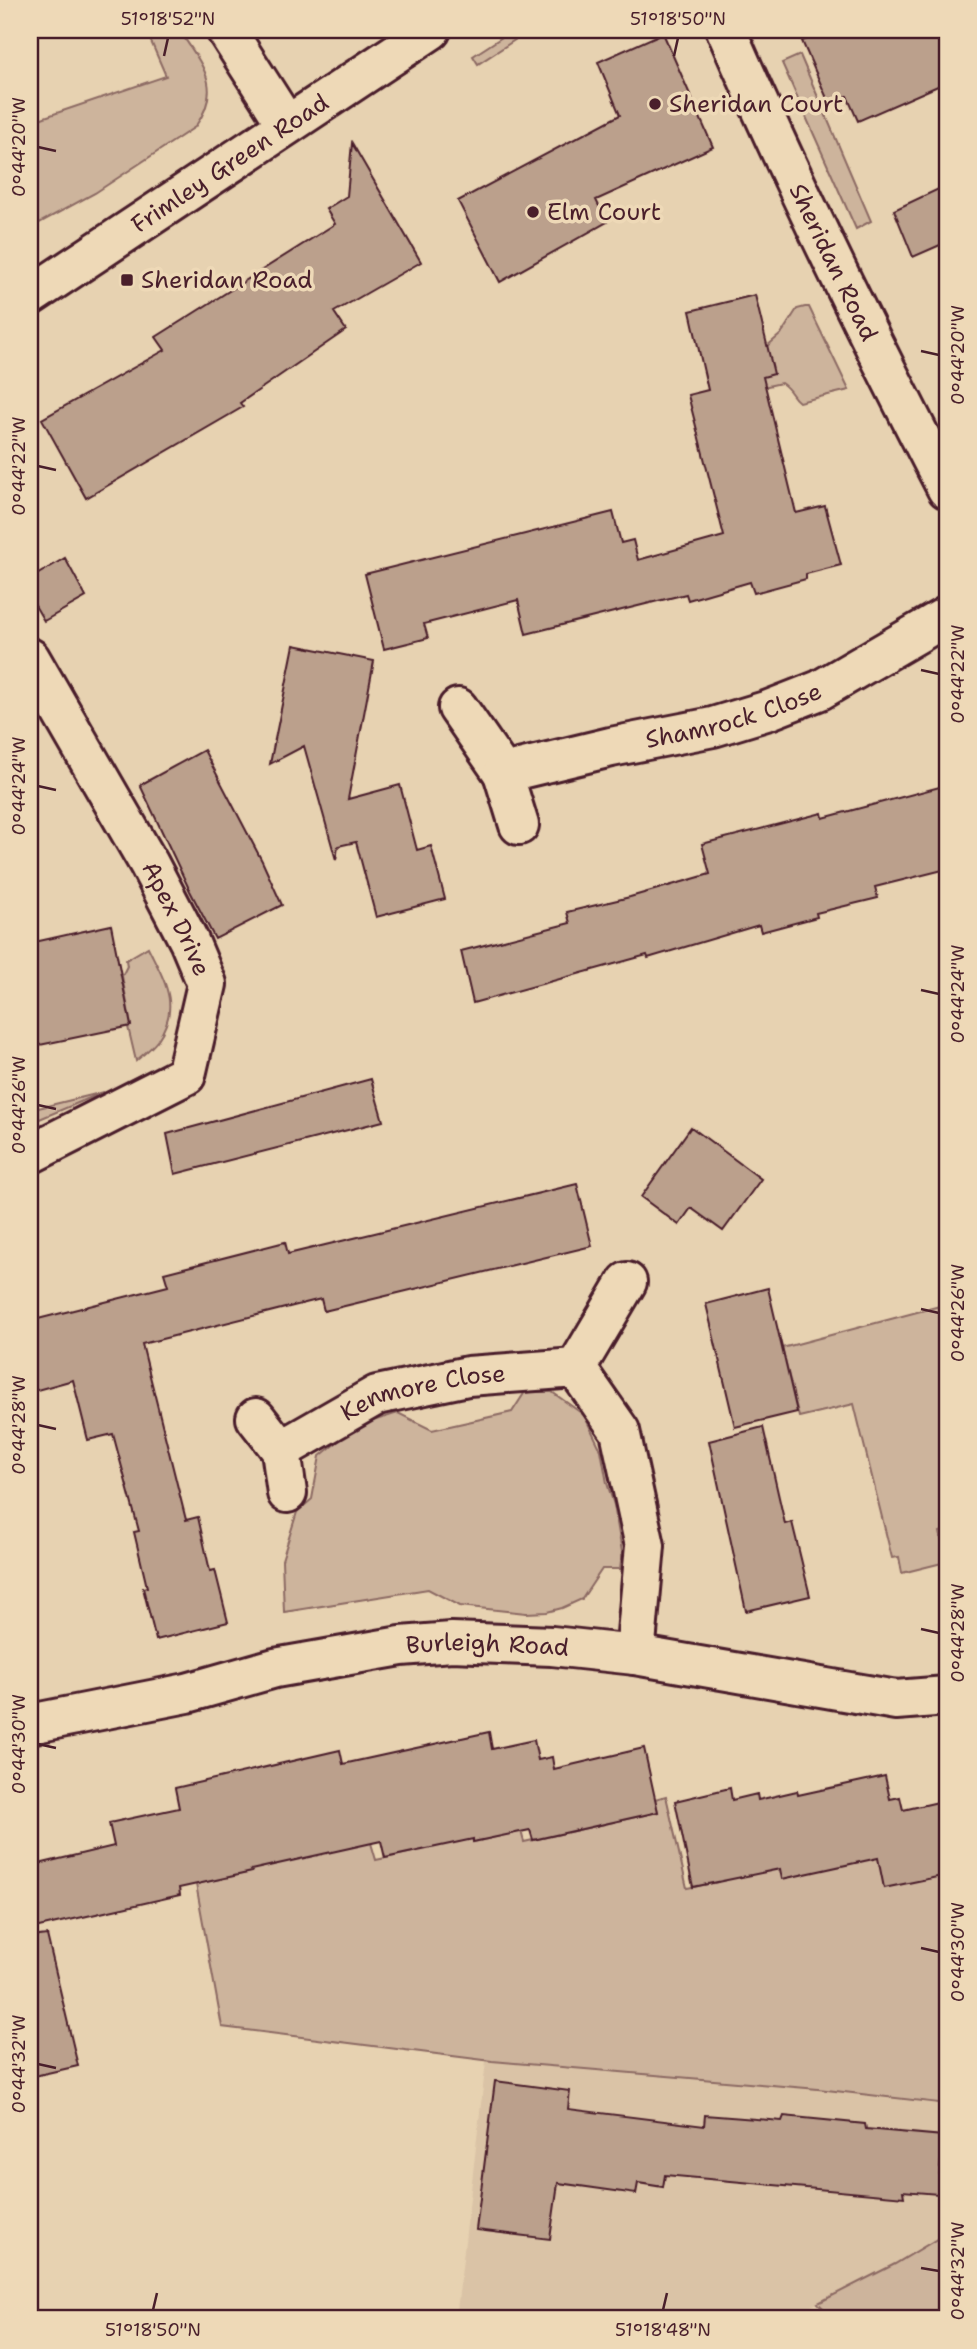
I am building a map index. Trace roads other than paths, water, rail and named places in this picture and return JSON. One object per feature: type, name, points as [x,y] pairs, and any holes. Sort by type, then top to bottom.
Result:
[{"type":"street","points":[[226,30],[286,124]]},
{"type":"street","name":"Frimley Green Road","points":[[30,296],[431,30]]},
{"type":"street","name":"Sheridan Road","points":[[726,30],[862,323],[947,489]]},
{"type":"street","name":"Shamrock Close","points":[[503,773],[611,747],[713,727],[769,710],[820,690],[947,616]]},
{"type":"street","name":"Apex Drive","points":[[30,658],[149,864],[189,941],[207,984],[186,1075],[30,1154]]},
{"type":"street","points":[[458,708],[503,773],[519,825]]},
{"type":"street","points":[[627,1282],[576,1367],[620,1431],[645,1546],[635,1655]]},
{"type":"street","name":"Kenmore Close","points":[[281,1450],[377,1395],[468,1376],[576,1367]]},
{"type":"street","points":[[256,1418],[281,1450],[287,1493]]},
{"type":"street","name":"Burleigh Road","points":[[30,1724],[187,1693],[275,1668],[401,1646],[452,1642],[552,1646],[635,1655],[896,1700],[947,1696]]},
{"type":"place","name":"Sheridan Court","points":[[655,104]]},
{"type":"place","name":"Elm Court","points":[[533,212]]},
{"type":"place","name":"Sheridan Road","points":[[127,280]]}]
